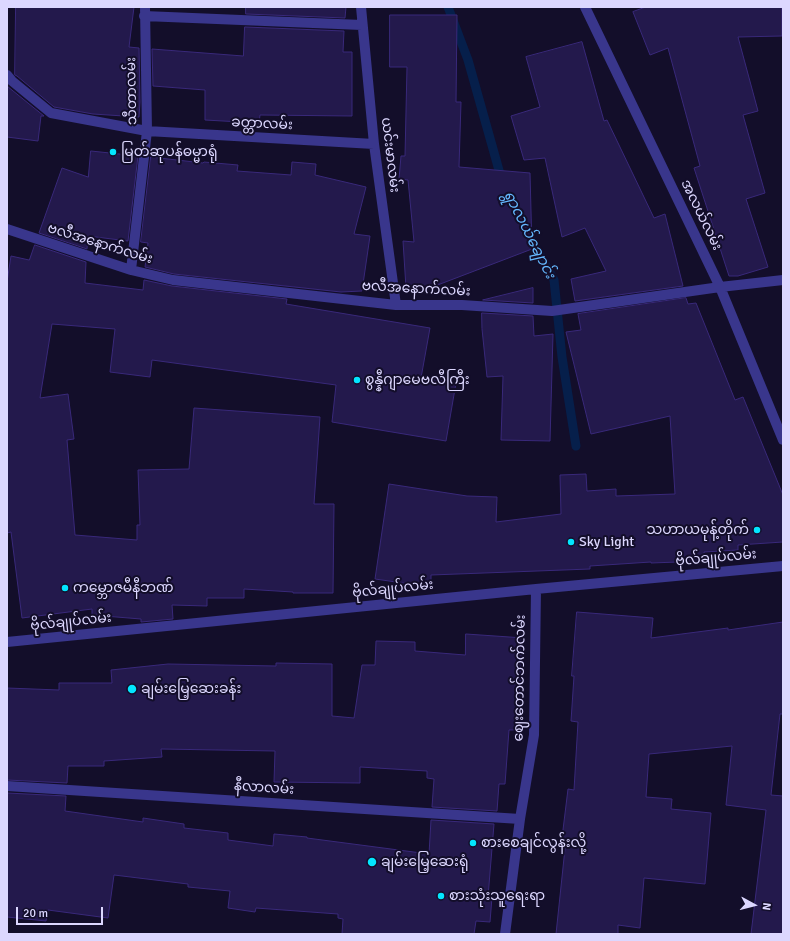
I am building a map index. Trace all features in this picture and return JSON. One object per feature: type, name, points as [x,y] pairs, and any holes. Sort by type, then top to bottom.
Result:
[{"type":"street","name":"ယင်းမာလမ်း","points":[[360,7],[374,144],[396,305]]},
{"type":"street","name":"အလယ်လမ်း","points":[[584,7],[720,287],[783,440]]},
{"type":"street","points":[[144,12],[362,25]]},
{"type":"street","name":"သီတာလမ်း","points":[[131,270],[147,131],[144,12]]},
{"type":"street","name":"ခတ္တာလမ်း","points":[[7,75],[12,81],[51,113],[147,131],[374,144]]},
{"type":"street","name":"ဗလီအနောက်လမ်း","points":[[7,229],[131,270],[173,280],[396,305],[462,305],[552,311],[720,287],[783,280]]},
{"type":"street","name":"ဗိုလ်ချုပ်လမ်း","points":[[7,642],[783,566]]},
{"type":"street","name":"ဈေးတောင်ဘက်လမ်း","points":[[505,934],[520,819],[534,735],[536,589]]},
{"type":"street","name":"နီလာလမ်း","points":[[7,786],[520,819]]},
{"type":"building","points":[[16,7],[134,7],[129,47],[139,48],[139,117],[93,114],[54,107],[15,75]]},
{"type":"building","points":[[246,7],[346,7],[345,18],[246,14]]},
{"type":"building","points":[[646,7],[782,7],[782,36],[738,37],[758,111],[743,115],[765,193],[746,199],[768,267],[738,276],[729,276],[694,168],[700,166],[668,48],[650,55],[633,12]]},
{"type":"building","points":[[390,15],[457,15],[456,102],[461,102],[459,167],[530,173],[532,249],[435,286],[406,288],[403,241],[414,242],[408,180],[399,179],[401,156],[405,156],[407,67],[390,67]]},
{"type":"building","points":[[245,27],[344,31],[343,52],[352,52],[352,116],[260,115],[259,123],[205,120],[205,90],[153,86],[152,49],[243,56]]},
{"type":"building","points":[[582,42],[604,121],[607,120],[654,218],[665,214],[683,286],[575,301],[571,279],[606,271],[585,228],[562,237],[545,158],[524,160],[511,116],[540,107],[526,57]]},
{"type":"building","points":[[7,86],[44,116],[41,116],[38,141],[7,137]]},
{"type":"building","points":[[91,151],[138,156],[128,241],[88,236],[87,249],[39,233],[62,168],[88,177]]},
{"type":"building","points":[[151,157],[203,163],[238,165],[237,171],[291,175],[292,162],[316,164],[315,175],[366,187],[354,234],[370,236],[362,291],[341,292],[174,274],[145,267],[148,243],[141,242]]},
{"type":"building","points":[[35,245],[86,262],[85,283],[143,290],[144,280],[172,286],[287,299],[286,304],[430,328],[421,378],[456,383],[446,441],[332,422],[336,385],[152,360],[150,377],[110,372],[115,329],[52,324],[40,398],[68,394],[74,439],[67,440],[75,535],[137,540],[137,525],[140,525],[138,470],[189,469],[194,408],[320,417],[314,504],[334,504],[333,593],[293,593],[244,589],[244,598],[207,598],[207,606],[172,605],[173,619],[141,622],[141,619],[92,615],[92,609],[22,618],[11,532],[7,533],[7,282],[11,256],[29,260]]},
{"type":"building","points":[[533,288],[533,303],[483,300]]},
{"type":"building","points":[[686,298],[688,304],[696,303],[735,400],[743,397],[783,495],[783,542],[738,545],[738,550],[704,552],[705,561],[651,562],[590,566],[590,569],[431,575],[431,587],[375,579],[389,484],[467,496],[497,497],[496,522],[561,514],[560,475],[586,474],[587,491],[616,489],[616,496],[675,494],[670,416],[591,434],[566,332],[581,330],[578,314]]},
{"type":"building","points":[[482,313],[533,316],[534,336],[553,334],[550,441],[501,440],[503,376],[487,377],[482,329]]},
{"type":"building","points":[[577,612],[653,618],[651,638],[728,628],[728,630],[783,622],[783,714],[780,714],[771,795],[783,796],[783,934],[751,934],[766,810],[726,805],[732,746],[649,754],[646,797],[672,799],[671,809],[711,813],[705,884],[644,878],[640,928],[618,925],[618,934],[556,934],[566,839],[562,838],[568,789],[574,790],[578,722],[571,721],[574,676],[572,676]]},
{"type":"building","points":[[466,634],[524,638],[516,730],[509,730],[505,784],[499,784],[497,811],[432,807],[434,779],[427,778],[427,771],[360,767],[360,783],[274,782],[275,751],[161,749],[162,757],[104,761],[104,766],[68,766],[67,783],[7,780],[7,688],[59,690],[59,683],[112,683],[111,670],[168,664],[276,666],[276,663],[332,664],[332,716],[354,718],[362,665],[375,665],[376,641],[415,642],[415,651],[465,655]]},
{"type":"building","points":[[7,793],[66,796],[65,811],[143,822],[143,818],[184,824],[184,828],[228,833],[228,840],[273,846],[274,834],[307,837],[429,854],[431,820],[494,824],[488,897],[492,897],[490,922],[476,921],[474,934],[342,934],[343,919],[338,918],[338,914],[256,908],[255,912],[228,908],[230,891],[188,887],[188,884],[114,875],[108,918],[48,910],[46,921],[7,917]]},
{"type":"waterway","name":"ရွာလယ်ချောင်း","points":[[448,7],[468,60],[502,181]]},
{"type":"waterway","name":"ရွာလယ်ချောင်း","points":[[526,230],[554,280],[562,357],[576,446]]},
{"type":"place","name":"မြတ်ဆုပန်ဓမ္မာရုံ","points":[[113,152]]},
{"type":"place","name":"စွန္နီဂျာမေဗလီကြီး","points":[[357,380]]},
{"type":"place","name":"သဟာယမုန့်တိုက်","points":[[757,530]]},
{"type":"place","name":"Sky Light","points":[[571,542]]},
{"type":"place","name":"ကမ္ဘောဇမီနီဘဏ်","points":[[65,588]]},
{"type":"place","name":"ချမ်းမြေ့ဆေးခန်း","points":[[132,689]]},
{"type":"place","name":"စားစေချင်လွန်းလို့","points":[[473,843]]},
{"type":"place","name":"ချမ်းမြေ့ဆေးရုံ","points":[[372,862]]},
{"type":"place","name":"စားသုံးသူရေးရာ","points":[[441,896]]}]
